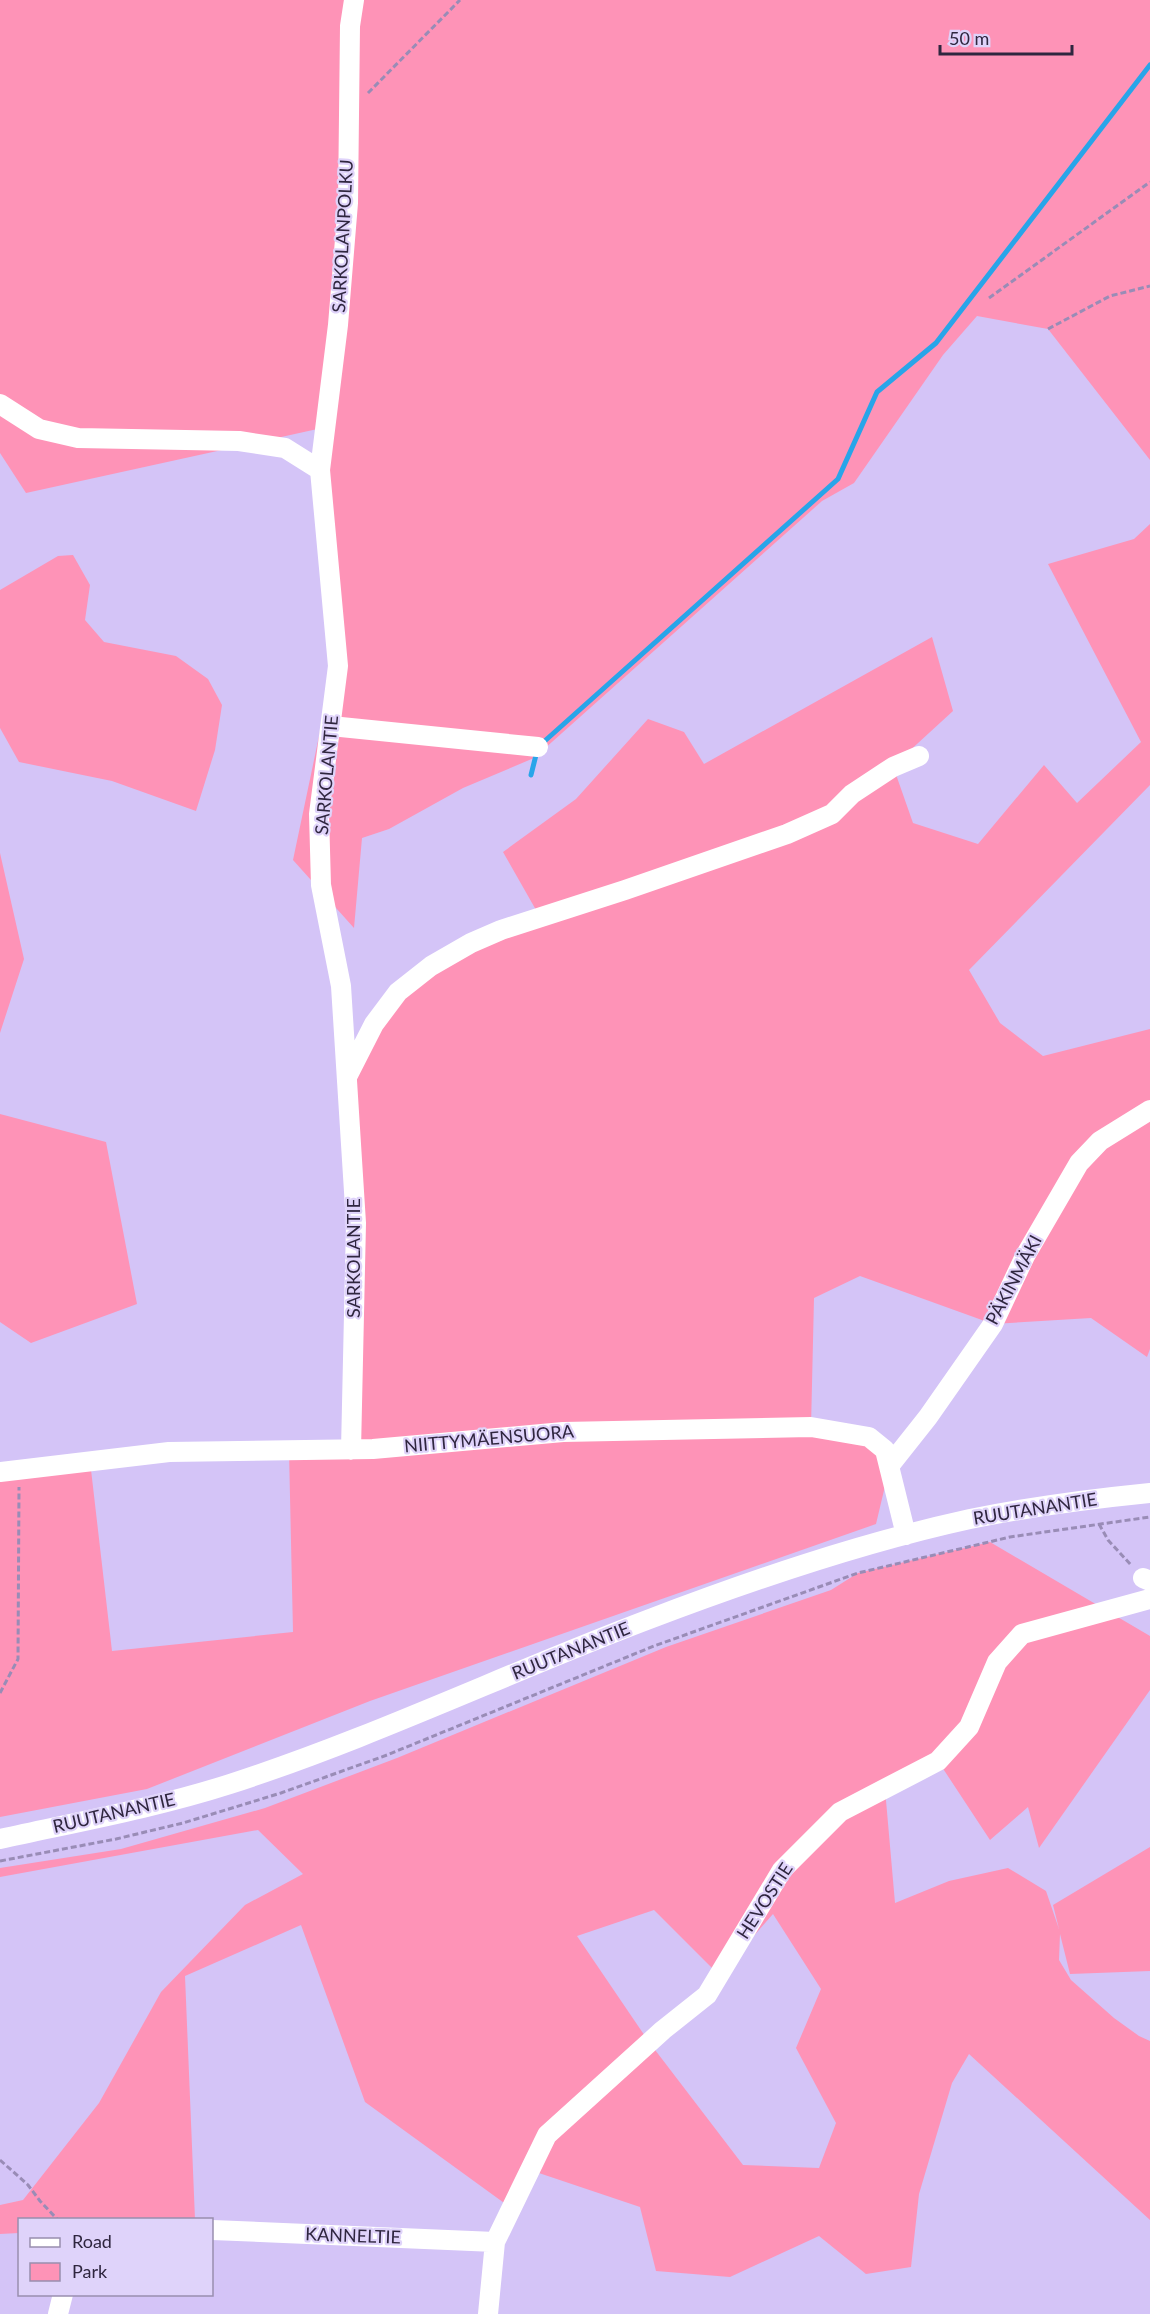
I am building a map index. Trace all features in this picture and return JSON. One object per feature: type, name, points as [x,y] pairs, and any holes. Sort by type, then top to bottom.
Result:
[{"type":"street","name":"SARKOLANPOLKU","points":[[320,470],[338,325],[348,203],[347,114],[350,26],[354,0]]},
{"type":"street","points":[[0,404],[39,429],[58,434],[107,440],[239,441],[285,448],[320,470]]},
{"type":"street","name":"SARKOLANTIE","points":[[320,470],[338,666],[319,814],[321,885],[341,986],[356,1223],[351,1450]]},
{"type":"street","points":[[331,726],[538,747]]},
{"type":"street","points":[[347,1077],[375,1024],[398,992],[431,966],[471,943],[501,930],[787,834],[832,814],[852,794],[893,766],[920,756]]},
{"type":"street","name":"PÄKINMÄKI","points":[[890,1465],[928,1417],[993,1324],[1025,1256],[1078,1163],[1100,1141],[1150,1110]]},
{"type":"street","name":"NIITTYMÄENSUORA","points":[[9,1471],[169,1452],[351,1450],[563,1432],[811,1427],[869,1437],[885,1450],[906,1536]]},
{"type":"street","name":"RUUTANANTIE","points":[[0,1839],[129,1811],[229,1784],[369,1733],[647,1620],[788,1570],[970,1520],[1032,1508],[1150,1492]]},
{"type":"street","name":"HEVOSTIE","points":[[488,2314],[495,2242],[547,2135],[663,2030],[707,1995],[782,1870],[840,1812],[938,1761],[969,1727],[996,1662],[1022,1634],[1150,1599]]},
{"type":"street","name":"KANNELTIE","points":[[213,2230],[495,2242]]},
{"type":"street","points":[[58,2314],[63,2296]]},
{"type":"path","points":[[347,114],[460,0]]},
{"type":"path","points":[[989,298],[1150,182]]},
{"type":"path","points":[[1048,329],[1110,296],[1150,286]]},
{"type":"path","points":[[0,1693],[18,1659],[20,1550],[9,1471]]},
{"type":"path","points":[[0,1861],[116,1839],[183,1823],[281,1793],[387,1755],[654,1646],[858,1573],[1010,1537],[1150,1517]]},
{"type":"path","points":[[1099,1524],[1108,1540],[1146,1580]]},
{"type":"path","points":[[0,2160],[28,2185],[56,2218]]},
{"type":"green space","points":[[0,0],[1150,0],[1150,460],[1048,329],[977,316],[943,355],[854,483],[822,501],[534,758],[463,788],[389,829],[362,838],[354,928],[293,860],[330,684],[322,428],[26,493],[0,453]]},
{"type":"green space","points":[[1150,524],[1150,785],[969,970],[1000,1023],[1043,1056],[1150,1029],[1150,1349],[1147,1357],[1091,1318],[993,1324],[860,1276],[814,1298],[811,1427],[869,1437],[890,1465],[876,1524],[370,1701],[147,1789],[0,1817],[0,1472],[90,1461],[112,1651],[293,1632],[289,1451],[350,1450],[347,1077],[398,992],[540,917],[503,852],[576,799],[648,719],[684,732],[704,764],[932,637],[953,711],[893,766],[913,823],[978,844],[1044,765],[1077,803],[1141,742],[1048,564],[1134,539]]},
{"type":"green space","points":[[73,555],[90,585],[85,620],[104,642],[176,656],[208,679],[222,705],[215,750],[196,811],[112,781],[19,762],[0,728],[0,590],[58,556]]},
{"type":"green space","points":[[0,853],[24,959],[0,1033]]},
{"type":"green space","points":[[0,1114],[106,1142],[137,1304],[31,1343],[0,1322]]},
{"type":"green space","points":[[990,1542],[1150,1636],[1150,1690],[1039,1848],[1028,1807],[990,1840],[938,1761],[885,1789],[895,1903],[949,1881],[1008,1868],[1046,1891],[1059,1929],[1053,1905],[1150,1847],[1150,1971],[1070,1974],[1060,1934],[1059,1960],[1071,1980],[1114,2018],[1150,2041],[1150,2220],[969,2054],[952,2083],[919,2194],[911,2267],[866,2274],[819,2236],[730,2277],[656,2271],[640,2207],[530,2170],[511,2208],[365,2102],[301,1925],[185,1976],[195,2218],[18,2218],[18,2233],[0,2234],[0,2205],[23,2200],[99,2103],[161,1992],[245,1905],[303,1874],[258,1830],[0,1877],[0,1868],[121,1849],[265,1808],[397,1758],[666,1647],[831,1590],[858,1573]],"holes":[[[654,1910],[719,1975],[773,1914],[821,1989],[796,2048],[836,2123],[819,2168],[743,2165],[649,2042],[577,1936]]]},
{"type":"waterway","points":[[531,775],[538,747],[838,479],[877,392],[936,343],[1150,65]]}]
